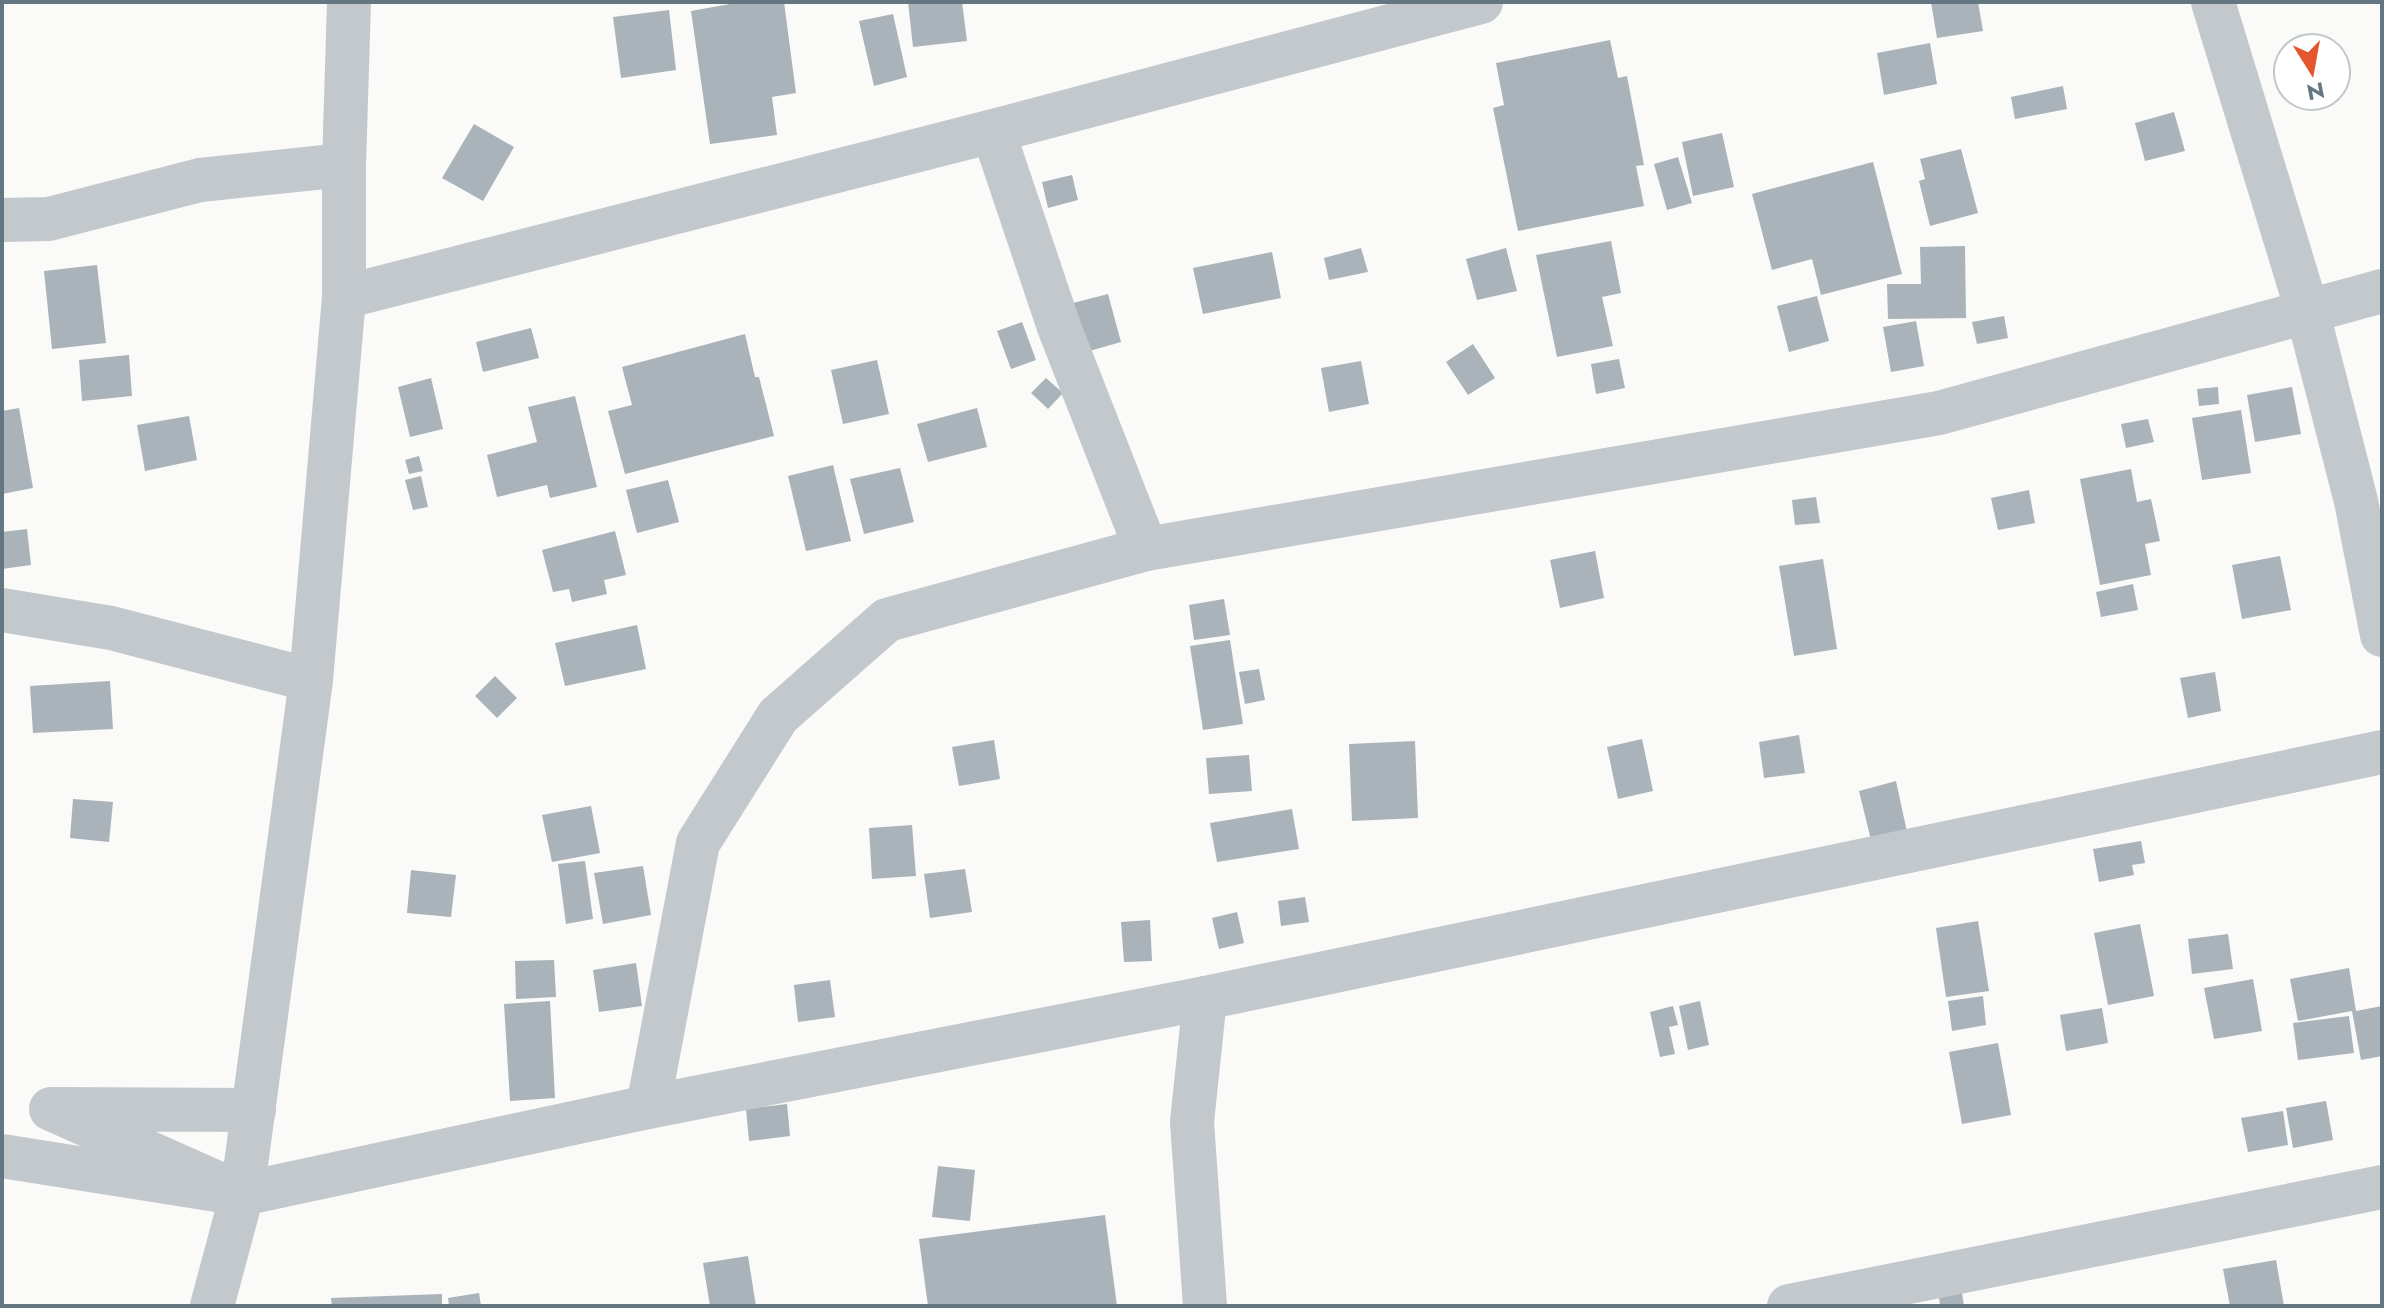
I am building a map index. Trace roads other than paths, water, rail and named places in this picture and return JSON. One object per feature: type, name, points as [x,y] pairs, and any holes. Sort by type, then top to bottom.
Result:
[{"type":"street","points":[[212,1306],[242,1194],[311,680],[344,297],[349,2]]},
{"type":"street","points":[[344,297],[1481,2]]},
{"type":"street","points":[[2213,2],[2307,310],[2356,501],[2382,635]]},
{"type":"street","points":[[993,131],[1059,327],[1146,549]]},
{"type":"street","points":[[2,220],[49,219],[200,180],[344,165]]},
{"type":"street","points":[[648,1107],[698,843],[778,716],[887,620],[1146,549],[1939,413],[2382,291]]},
{"type":"street","points":[[2,610],[111,628],[311,680]]},
{"type":"street","points":[[2,1156],[242,1194],[648,1107],[1205,998],[2382,752]]},
{"type":"street","points":[[1205,998],[1192,1122],[1205,1306]]},
{"type":"street","points":[[242,1194],[51,1109],[254,1110]]},
{"type":"street","points":[[1789,1306],[2382,1187]]}]
